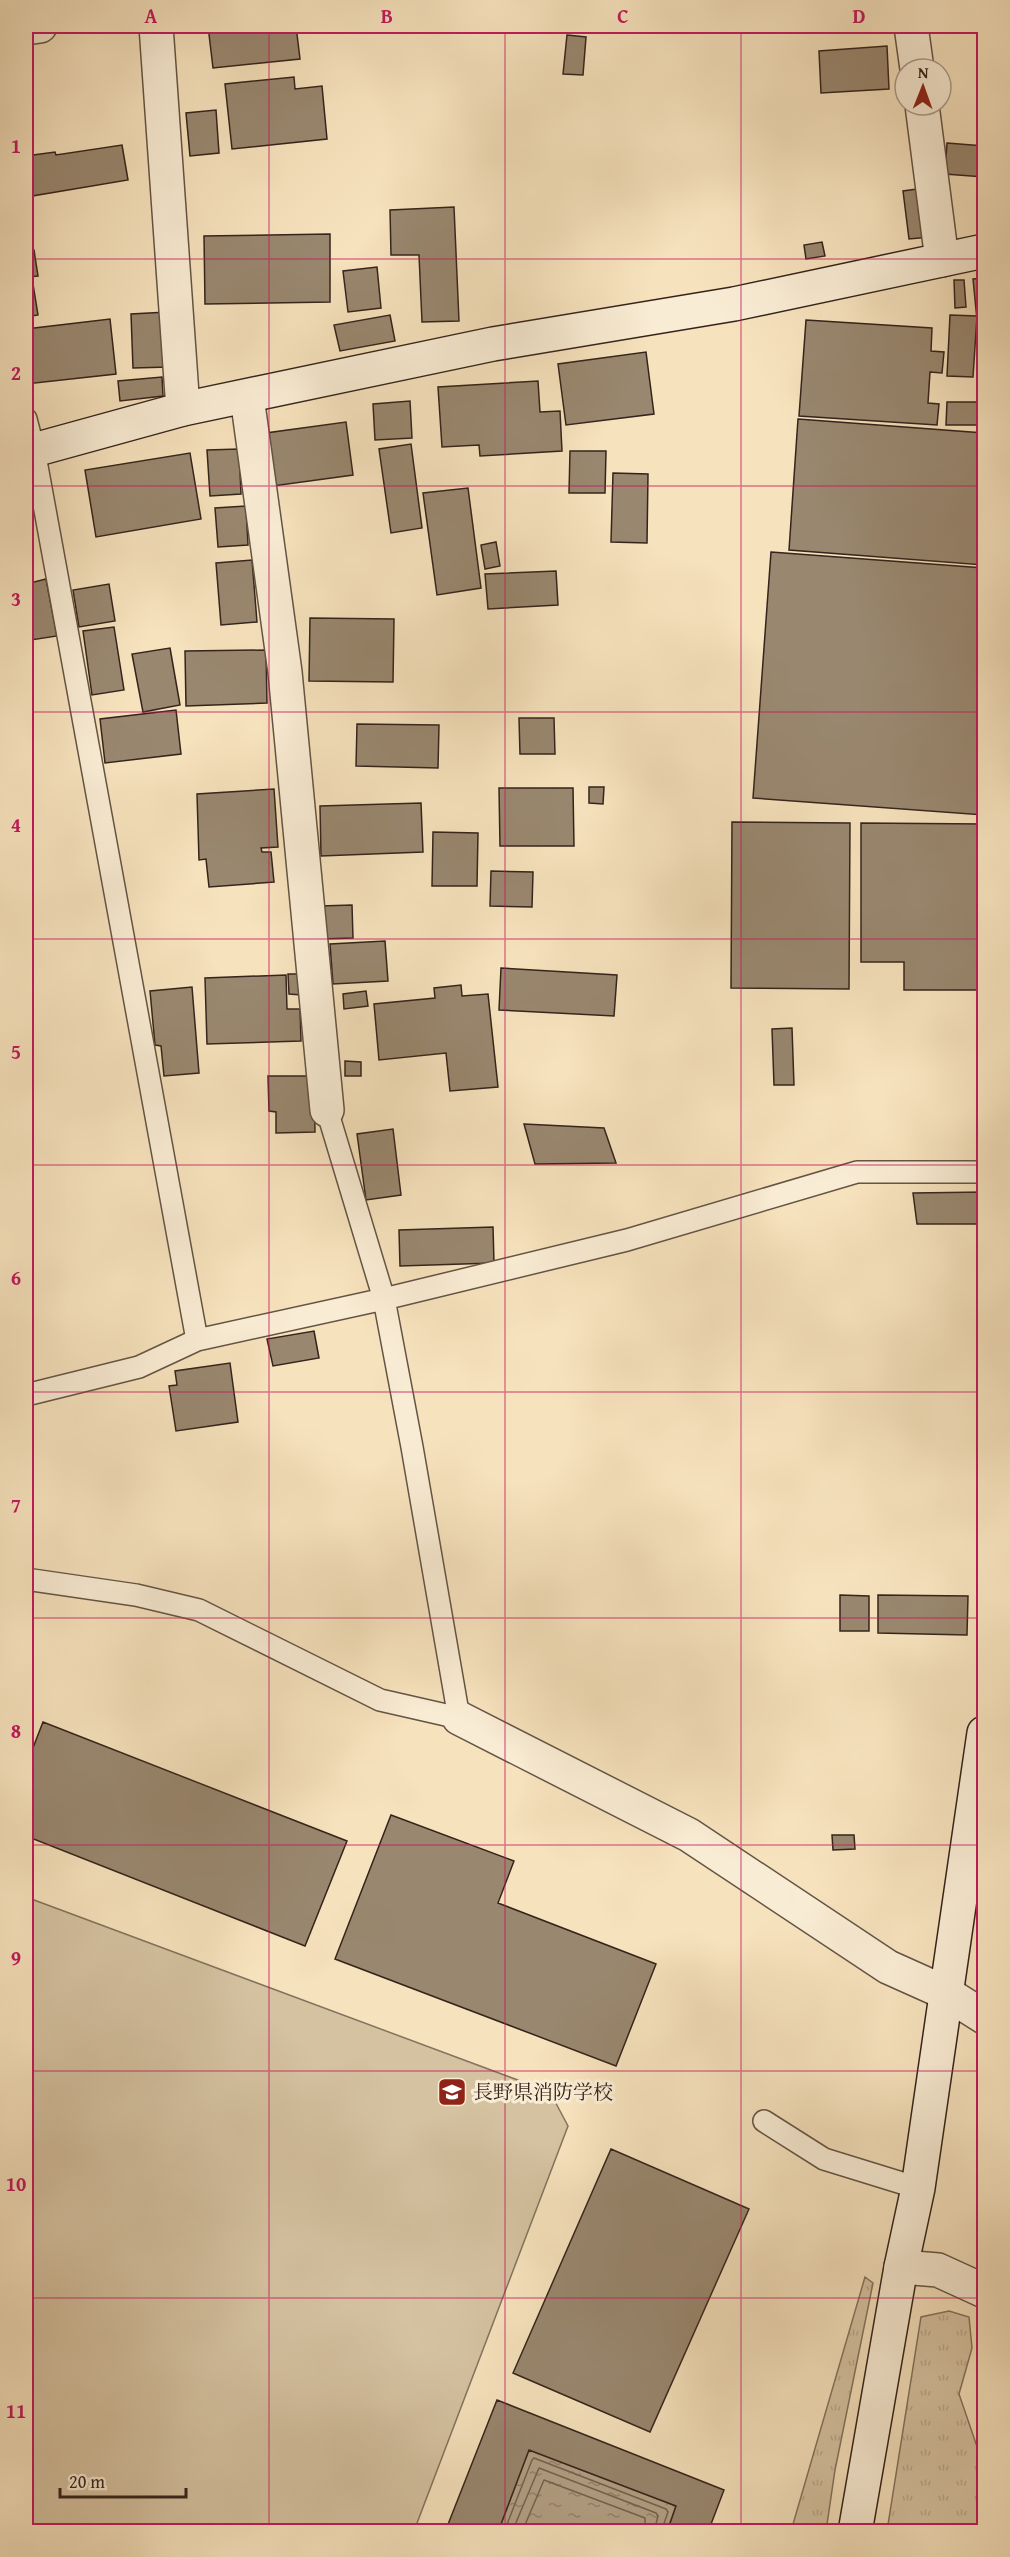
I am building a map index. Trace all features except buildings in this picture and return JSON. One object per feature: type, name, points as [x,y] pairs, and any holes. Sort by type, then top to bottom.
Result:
[{"type":"street","points":[[26,28],[40,26]]},
{"type":"street","points":[[156,26],[183,409]]},
{"type":"street","points":[[911,26],[915,57]]},
{"type":"street","points":[[924,117],[942,260]]},
{"type":"street","points":[[30,452],[183,409],[493,344],[734,304],[984,251]]},
{"type":"street","points":[[247,397],[285,672],[327,1110]]},
{"type":"street","points":[[459,1718],[689,1836],[888,1967],[946,1993],[984,2017]]},
{"type":"street","points":[[855,2532],[901,2267],[918,2188],[984,1733]]},
{"type":"street","points":[[901,2267],[938,2270],[984,2291]]},
{"type":"lane","points":[[26,419],[30,452],[197,1340]]},
{"type":"lane","points":[[26,1579],[136,1595],[199,1610],[380,1700],[459,1718],[384,1299],[327,1110]]},
{"type":"lane","points":[[26,1395],[139,1367],[197,1340],[384,1299],[627,1240],[857,1172],[984,1172]]},
{"type":"lane","points":[[764,2121],[824,2159],[918,2188]]},
{"type":"green space","points":[[26,1897],[550,2092],[568,2126],[414,2531],[26,2531]]},
{"type":"green space","points":[[865,2277],[873,2283],[835,2470],[826,2531],[791,2531]]},
{"type":"green space","points":[[949,2311],[969,2317],[972,2348],[959,2394],[984,2467],[984,2531],[887,2531],[921,2317]]},
{"type":"water","points":[[529,2450],[676,2506],[667,2531],[498,2532]]},
{"type":"place","name":"長野県消防学校","points":[[452,2092]]}]
